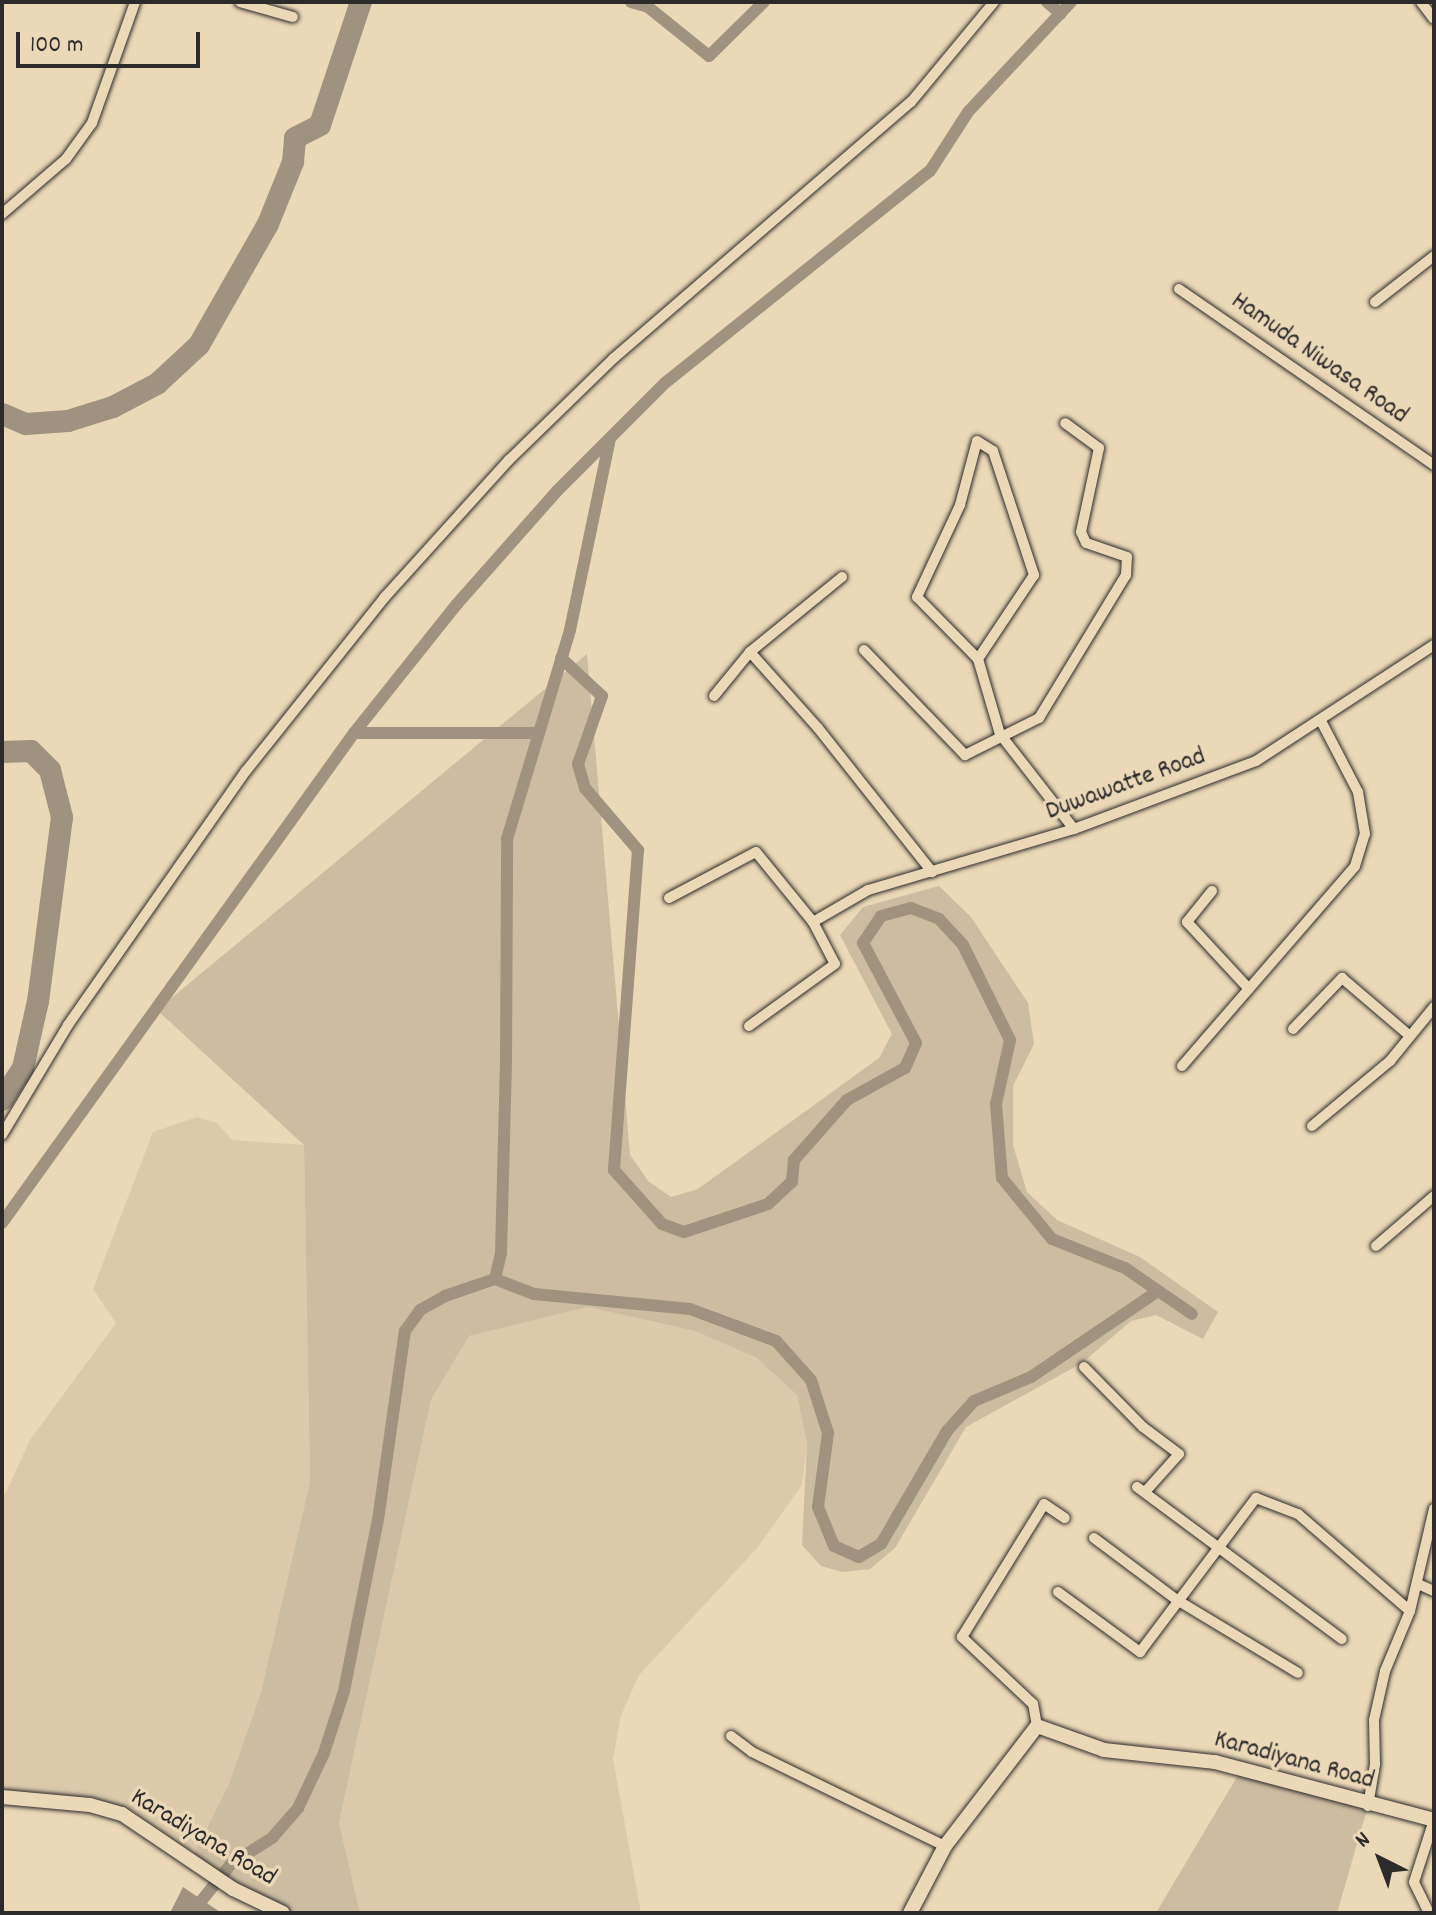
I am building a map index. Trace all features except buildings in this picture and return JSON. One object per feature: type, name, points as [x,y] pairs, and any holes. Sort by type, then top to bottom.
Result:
[{"type":"street","points":[[2,214],[66,159],[92,123],[135,2]]},
{"type":"street","points":[[240,2],[293,17]]},
{"type":"street","points":[[2,1135],[76,1013],[246,771],[385,597],[509,460],[614,358],[911,102],[994,2]]},
{"type":"street","points":[[1421,2],[1434,19]]},
{"type":"street","points":[[1375,302],[1434,256]]},
{"type":"street","name":"Hamuda Niwasa Road","points":[[1179,289],[1434,465]]},
{"type":"street","points":[[864,650],[965,755],[1000,734],[1039,718],[1126,575],[1127,557],[1086,543],[1081,532],[1099,448],[1065,423]]},
{"type":"street","points":[[978,659],[1034,575],[993,451],[977,441],[960,505],[917,597],[978,659],[1000,734],[1074,829]]},
{"type":"street","points":[[714,696],[750,652],[842,577]]},
{"type":"street","name":"Duwawatte Road","points":[[813,922],[868,890],[1074,829],[1256,761],[1434,645]]},
{"type":"street","points":[[750,652],[818,728],[932,872]]},
{"type":"street","points":[[1182,1066],[1355,866],[1365,834],[1358,792],[1321,721]]},
{"type":"street","points":[[669,898],[756,852],[813,922],[835,964],[749,1026]]},
{"type":"street","points":[[1212,891],[1187,922],[1249,989]]},
{"type":"street","points":[[1293,1029],[1342,978],[1410,1036]]},
{"type":"street","points":[[1312,1126],[1390,1061],[1434,1007]]},
{"type":"street","points":[[1376,1246],[1434,1196]]},
{"type":"street","points":[[1084,1367],[1143,1427],[1179,1454],[1141,1490],[1219,1544],[1342,1639]]},
{"type":"street","points":[[1058,1592],[1140,1652],[1256,1498],[1298,1514],[1410,1611]]},
{"type":"street","points":[[910,1913],[945,1846],[1037,1726],[1033,1704],[962,1637],[1044,1504],[1065,1518]]},
{"type":"street","points":[[1368,1806],[1375,1764],[1374,1720],[1385,1671],[1418,1584],[1434,1509]]},
{"type":"street","points":[[1094,1538],[1177,1600],[1298,1673]]},
{"type":"street","points":[[1418,1584],[1434,1591]]},
{"type":"street","name":"Karadiyana Road","points":[[1037,1726],[1104,1750],[1215,1762],[1368,1806],[1434,1820]]},
{"type":"street","points":[[731,1736],[752,1752],[945,1846]]},
{"type":"street","name":"Karadiyana Road","points":[[2,1797],[111,1810],[168,1841],[199,1867],[233,1889],[283,1913]]},
{"type":"street","points":[[1429,1913],[1414,1882],[1434,1820]]},
{"type":"shaded area","points":[[587,654],[630,1155],[649,1182],[671,1197],[698,1189],[879,1058],[892,1034],[840,935],[863,907],[939,886],[971,917],[1028,1003],[1034,1044],[1013,1086],[1013,1145],[1027,1192],[1057,1220],[1140,1257],[1218,1312],[1203,1339],[1156,1315],[1131,1321],[1082,1363],[966,1427],[895,1548],[870,1569],[842,1572],[821,1566],[802,1545],[807,1444],[797,1395],[757,1358],[695,1331],[588,1307],[469,1336],[431,1400],[339,1823],[360,1913],[283,1913],[191,1860],[229,1784],[261,1692],[310,1482],[304,1145],[157,1010]]},
{"type":"shaded area","points":[[197,1117],[217,1123],[232,1140],[304,1145],[310,1482],[261,1692],[229,1784],[191,1860],[123,1814],[2,1797],[2,1501],[30,1440],[116,1323],[93,1289],[153,1132]]},
{"type":"shaded area","points":[[588,1307],[695,1331],[757,1358],[797,1395],[807,1444],[802,1485],[758,1547],[639,1675],[621,1715],[613,1759],[641,1913],[360,1913],[339,1824],[431,1400],[469,1336]]},
{"type":"shaded area","points":[[1241,1770],[1368,1806],[1337,1913],[1156,1913]]},
{"type":"shaded area","points":[[183,1887],[220,1912],[222,1913],[170,1913]]},
{"type":"waterway","points":[[2,414],[26,424],[68,421],[113,407],[157,384],[199,345],[268,224],[293,162],[295,138],[320,125],[361,2]]},
{"type":"waterway","points":[[631,2],[648,7],[709,56],[764,2]]},
{"type":"waterway","points":[[1047,2],[1061,14]]},
{"type":"waterway","points":[[2,1223],[354,733],[457,604],[557,491],[665,383],[930,171],[968,112],[1071,2]]},
{"type":"waterway","points":[[202,1900],[231,1864],[272,1838],[298,1808],[324,1753],[344,1691],[378,1520],[405,1331],[420,1310],[445,1296],[495,1279],[501,1253],[507,839],[570,630],[610,438]]},
{"type":"waterway","points":[[561,658],[602,696],[578,764],[585,788],[638,850],[614,1170],[662,1224],[684,1232],[768,1204],[792,1182],[794,1160],[847,1100],[905,1068],[916,1043],[863,943],[881,916],[911,908],[939,919],[963,945],[1010,1040],[996,1104],[1002,1178],[1052,1239],[1125,1268],[1192,1314]]},
{"type":"waterway","points":[[354,733],[539,733]]},
{"type":"waterway","points":[[2,752],[31,751],[50,770],[62,817],[38,1001],[23,1068],[2,1100]]},
{"type":"waterway","points":[[495,1279],[534,1294],[690,1309],[776,1341],[811,1380],[828,1433],[818,1507],[834,1546],[859,1557],[881,1544],[947,1431],[974,1401],[1031,1377],[1158,1291]]}]
